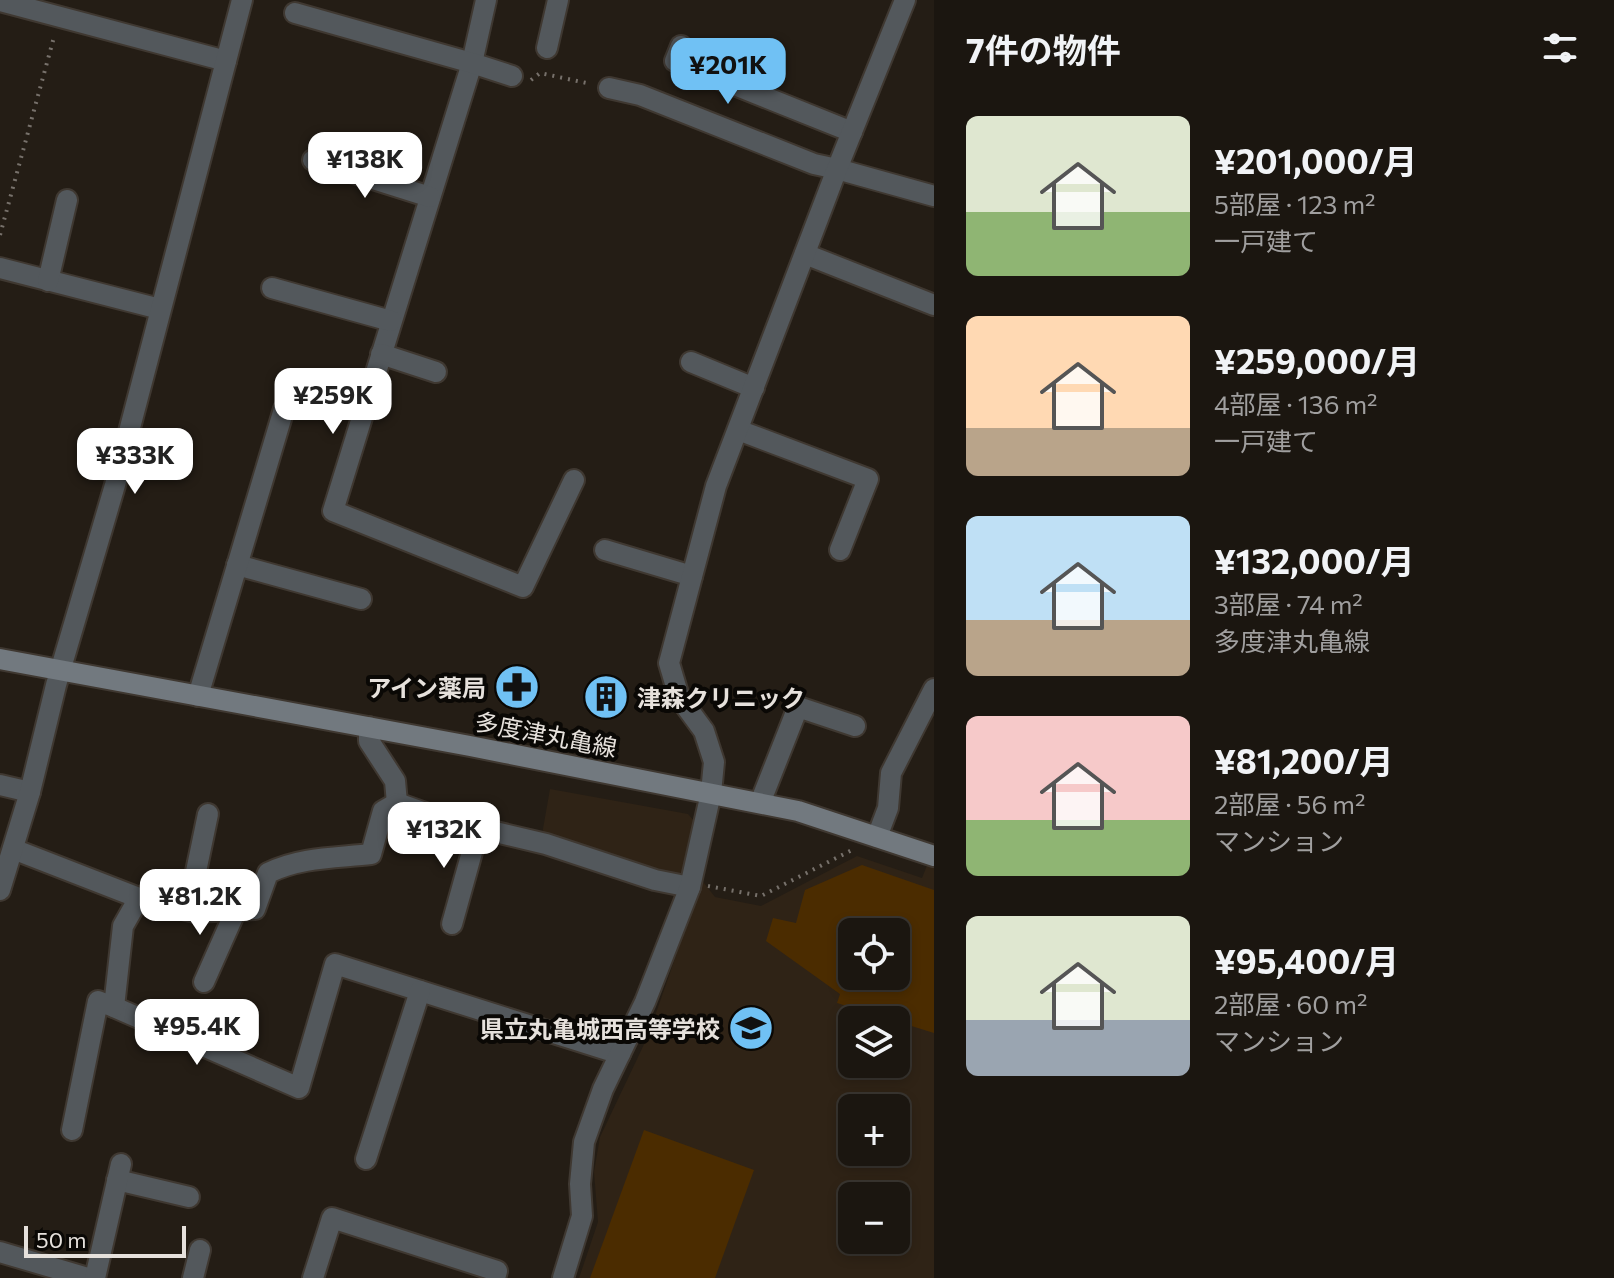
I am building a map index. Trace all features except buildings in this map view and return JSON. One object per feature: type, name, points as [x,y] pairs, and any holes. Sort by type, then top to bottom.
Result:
[{"type":"main road","name":"多度津丸亀線","points":[[0,659],[798,811],[934,856]]},
{"type":"street","points":[[0,890],[115,485],[242,0]]},
{"type":"street","points":[[486,0],[472,63],[333,511],[523,587],[574,480]]},
{"type":"street","points":[[547,48],[558,0]]},
{"type":"street","points":[[563,1278],[582,1216],[580,1184],[584,1142],[603,1089],[645,1002],[691,884],[711,793],[714,762],[704,731],[679,697],[669,663],[716,486],[905,0]]},
{"type":"street","points":[[0,1],[226,61]]},
{"type":"street","points":[[295,13],[512,76]]},
{"type":"street","points":[[681,46],[675,61],[852,132]]},
{"type":"street","points":[[609,88],[640,95],[814,164],[934,196]]},
{"type":"street","points":[[313,160],[430,197]]},
{"type":"street","points":[[48,281],[67,200]]},
{"type":"street","points":[[805,254],[934,305]]},
{"type":"street","points":[[0,268],[160,309]]},
{"type":"street","points":[[912,296],[921,277]]},
{"type":"street","points":[[272,288],[391,321]]},
{"type":"street","points":[[381,354],[436,372]]},
{"type":"street","points":[[691,362],[754,388]]},
{"type":"street","points":[[198,696],[284,409]]},
{"type":"street","points":[[738,430],[868,479],[840,550]]},
{"type":"street","points":[[605,550],[692,576]]},
{"type":"street","points":[[237,565],[361,599]]},
{"type":"street","points":[[877,837],[888,808],[891,773],[934,689]]},
{"type":"street","points":[[760,803],[798,707],[855,726]]},
{"type":"street","points":[[369,727],[369,741],[395,781],[397,803]]},
{"type":"street","points":[[0,785],[30,792]]},
{"type":"street","points":[[13,849],[139,898],[195,912],[255,909],[268,873],[280,867],[298,862],[371,854],[383,811],[397,803],[445,820],[546,844],[655,880],[691,884]]},
{"type":"street","points":[[188,910],[208,814]]},
{"type":"street","points":[[452,924],[479,827]]},
{"type":"street","points":[[114,1007],[123,926],[139,898]]},
{"type":"street","points":[[204,982],[236,910]]},
{"type":"street","points":[[72,1130],[98,1001],[299,1088],[335,964],[620,1054]]},
{"type":"street","points":[[366,1159],[420,991]]},
{"type":"street","points":[[95,1278],[119,1172],[189,1197]]},
{"type":"street","points":[[313,1278],[332,1218],[497,1271],[495,1278]]},
{"type":"street","points":[[193,1278],[200,1250]]},
{"type":"street","points":[[0,1252],[88,1278]]},
{"type":"path","points":[[0,235],[59,17]]},
{"type":"path","points":[[512,76],[531,81],[540,73],[609,88]]},
{"type":"path","points":[[691,884],[761,896],[854,849]]},
{"type":"shaded area","name":"県立丸亀城西高等学校","points":[[550,789],[688,814],[695,822],[700,878],[715,897],[761,906],[857,856],[922,878],[934,848],[934,1278],[579,1278],[598,1222],[594,1172],[600,1137],[648,1036],[697,895],[541,840]]},
{"type":"shaded area","points":[[862,865],[934,890],[934,1033],[910,1026],[910,1006],[847,1006],[837,1003],[840,994],[766,941],[773,918],[796,923],[805,890]]},
{"type":"shaded area","points":[[644,1130],[754,1170],[715,1278],[590,1278]]},
{"type":"place","name":"アイン薬局","points":[[517,687]]},
{"type":"place","name":"津森クリニック","points":[[606,697]]},
{"type":"place","name":"県立丸亀城西高等学校","points":[[751,1028]]}]
